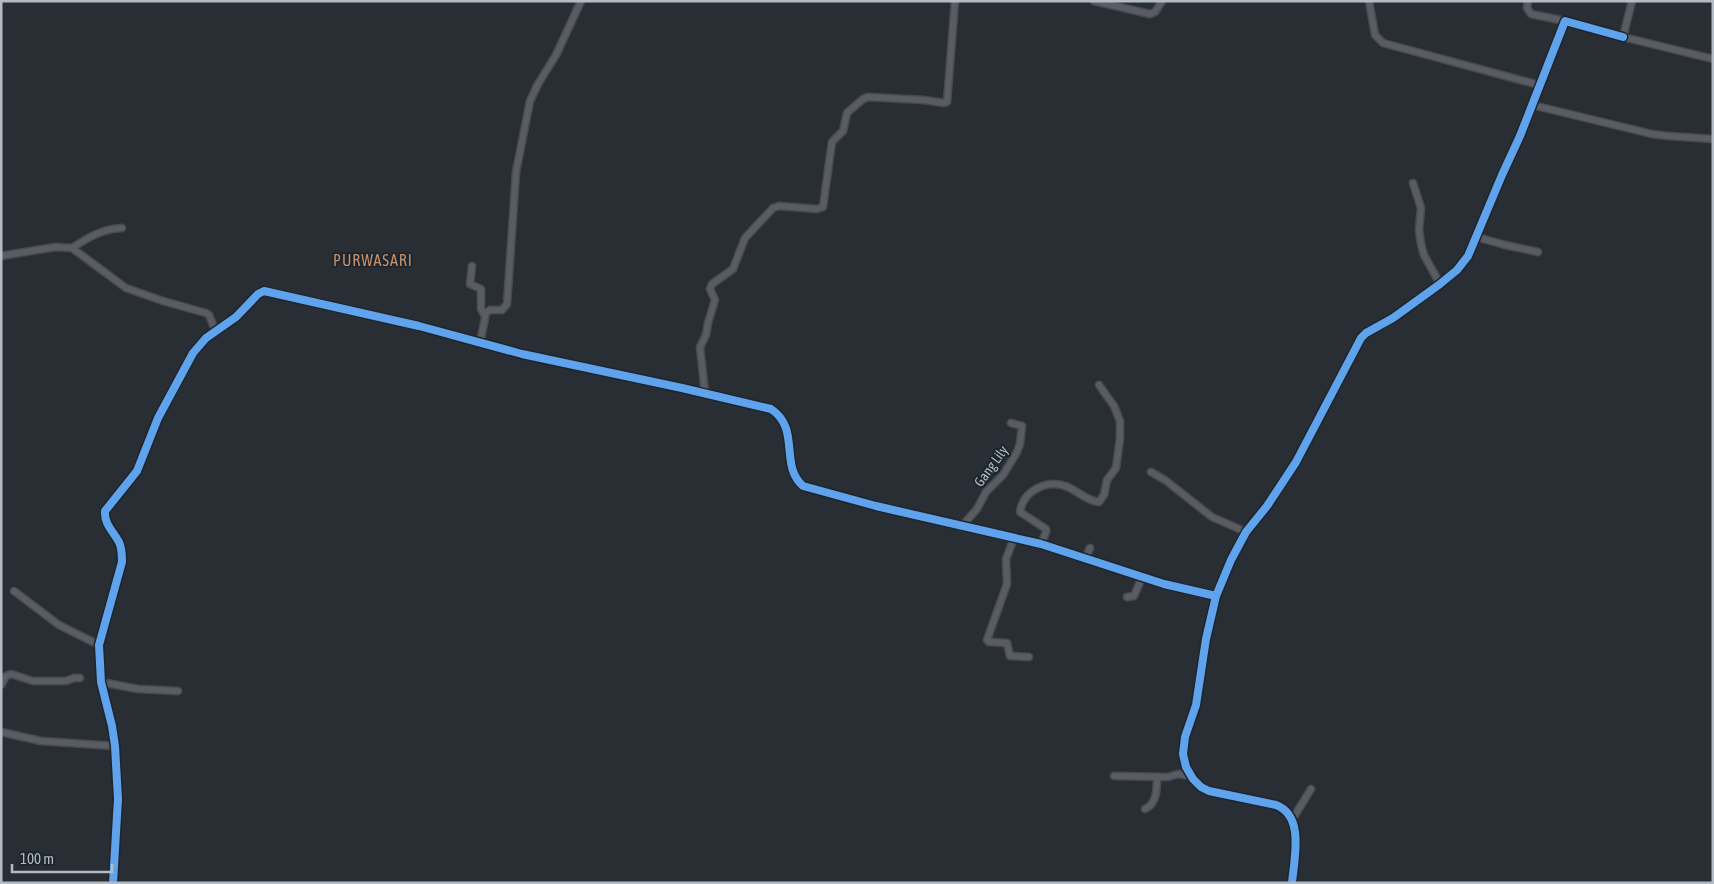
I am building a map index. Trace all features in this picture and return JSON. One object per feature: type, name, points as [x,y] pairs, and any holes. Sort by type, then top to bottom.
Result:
[{"type":"street","points":[[480,343],[485,316],[488,311],[502,310],[507,304],[516,172],[530,100],[556,55],[581,1]]},
{"type":"street","points":[[705,393],[700,349],[706,335],[707,325],[715,300],[710,288],[712,284],[733,270],[745,238],[773,208],[779,206],[817,209],[823,207],[832,142],[843,131],[847,113],[863,99],[947,102],[954,1]]},
{"type":"street","points":[[1094,1],[1150,14],[1155,12],[1162,1]]},
{"type":"street","points":[[1369,1],[1375,35],[1381,42],[1539,85]]},
{"type":"street","points":[[1528,1],[1527,8],[1530,14],[1565,21],[1713,59]]},
{"type":"street","points":[[1623,37],[1632,1]]},
{"type":"street","points":[[1292,883],[1295,830],[1292,820],[1281,806],[1209,791],[1201,787],[1186,767],[1183,754],[1185,737],[1196,705],[1206,638],[1216,596],[1231,560],[1246,532],[1267,506],[1296,462],[1361,338],[1366,333],[1393,318],[1440,284],[1468,256],[1532,105],[1565,21]]},
{"type":"street","points":[[1532,105],[1652,134],[1713,139]]},
{"type":"street","points":[[1413,183],[1421,208],[1419,230],[1421,244],[1424,255],[1440,284]]},
{"type":"street","points":[[72,248],[103,230],[122,228]]},
{"type":"street","points":[[1477,237],[1538,252]]},
{"type":"street","points":[[1,256],[55,247],[72,248],[126,288],[163,301],[206,312],[215,330]]},
{"type":"street","points":[[472,266],[470,284],[482,290],[481,309],[485,316]]},
{"type":"street","points":[[113,883],[118,799],[115,746],[101,682],[99,645],[122,562],[122,550],[107,524],[105,511],[137,471],[158,418],[194,353],[215,330],[236,317],[258,294],[264,291],[410,324],[522,354],[705,393],[770,409],[780,415],[783,421],[789,440],[792,469],[796,480],[803,486],[961,527],[1041,544],[1142,577],[1216,596]]},
{"type":"street","points":[[1041,544],[1046,529],[1020,512],[1025,498],[1030,492],[1037,488],[1059,485],[1068,487],[1078,494],[1099,502],[1104,495],[1107,480],[1116,468],[1120,421],[1114,406],[1099,385]]},
{"type":"street","name":"Gang Lily","points":[[961,527],[978,509],[986,492],[1003,475],[1018,450],[1022,426],[1011,423]]},
{"type":"street","points":[[1151,472],[1165,480],[1212,517],[1246,532]]},
{"type":"street","points":[[1014,538],[1006,562],[1007,584],[987,640],[990,642],[1007,643],[1010,656],[1028,657]]},
{"type":"street","points":[[1086,559],[1090,548]]},
{"type":"street","points":[[1127,597],[1134,596],[1142,577]]},
{"type":"street","points":[[14,591],[59,625],[99,645]]},
{"type":"street","points":[[1,685],[6,676],[11,674],[33,681],[66,681],[80,678]]},
{"type":"street","points":[[101,682],[138,689],[178,691]]},
{"type":"street","points":[[1,732],[41,741],[115,746]]},
{"type":"street","points":[[1114,776],[1172,777],[1178,774],[1191,776]]},
{"type":"street","points":[[1145,809],[1150,807],[1155,798],[1157,777]]},
{"type":"street","points":[[1292,820],[1311,789]]},
{"type":"cycle path","points":[[1292,883],[1296,839],[1291,818],[1285,811],[1276,805],[1209,791],[1201,787],[1193,779],[1186,767],[1183,754],[1185,737],[1196,705],[1206,639],[1216,596],[1231,560],[1246,532],[1267,506],[1296,462],[1361,338],[1366,333],[1393,318],[1440,284],[1457,270],[1468,256],[1520,136],[1565,21],[1623,37]]},
{"type":"cycle path","points":[[113,883],[118,799],[115,746],[101,682],[99,645],[122,557],[120,544],[107,524],[105,511],[137,471],[158,418],[193,353],[206,338],[236,317],[258,294],[264,291],[419,326],[522,354],[771,409],[780,417],[785,427],[792,468],[803,486],[876,506],[1041,544],[1164,584],[1216,596]]},
{"type":"district","name":"PURWASARI","points":[[373,260]]}]
